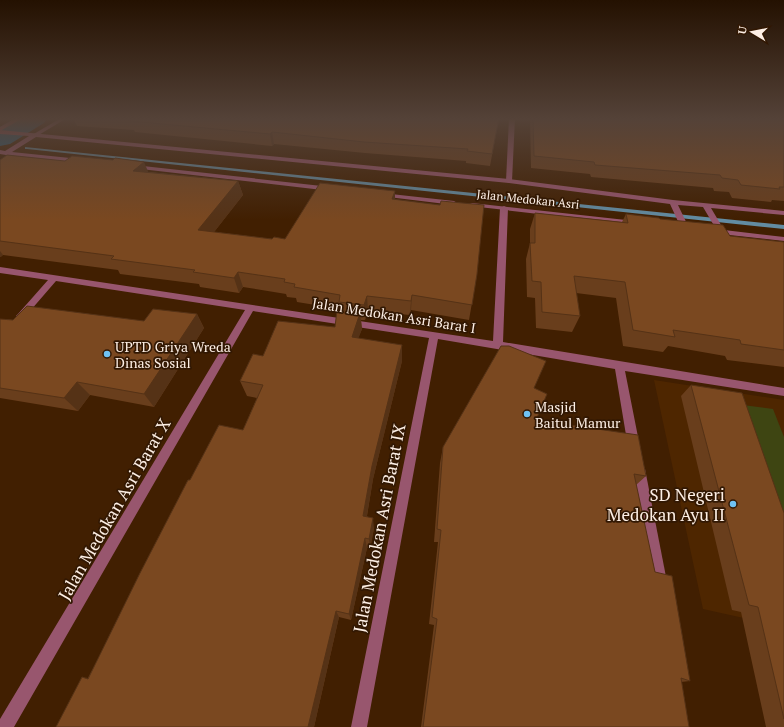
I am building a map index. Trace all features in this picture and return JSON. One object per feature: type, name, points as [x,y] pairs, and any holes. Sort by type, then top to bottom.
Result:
[{"type":"street","points":[[0,158],[4,152],[86,162]]},
{"type":"street","name":"Jalan Medokan Asri","points":[[208,152],[509,181],[675,205],[784,213]]},
{"type":"street","points":[[509,181],[510,152]]},
{"type":"street","points":[[125,166],[338,190]]},
{"type":"street","name":"Jalan Medokan Asri","points":[[378,194],[646,224]]},
{"type":"street","points":[[675,205],[684,227]]},
{"type":"street","points":[[707,207],[720,230]]},
{"type":"street","points":[[498,345],[504,208]]},
{"type":"street","points":[[707,230],[720,230],[784,239]]},
{"type":"street","name":"Jalan Medokan Asri Barat I","points":[[0,270],[434,335],[784,392]]},
{"type":"street","points":[[15,323],[54,278]]},
{"type":"street","name":"Jalan Medokan Asri Barat X","points":[[5,727],[251,307]]},
{"type":"street","name":"Jalan Medokan Asri Barat IX","points":[[359,727],[434,335]]},
{"type":"street","points":[[619,366],[663,602]]},
{"type":"shaded area","name":"SD Negeri Medokan Ayu II","points":[[654,380],[784,400],[784,627],[703,609]]},
{"type":"green space","points":[[735,404],[773,409],[784,437],[784,542]]},
{"type":"building","points":[[475,152],[492,152],[492,154]]},
{"type":"building","points":[[534,152],[784,152],[784,187],[779,187],[780,189],[741,185],[738,180],[722,178],[720,175],[595,165],[594,162],[534,156]]},
{"type":"building","points":[[7,155],[65,161],[72,156],[113,160],[115,158],[144,162],[133,171],[238,181],[198,230],[272,239],[274,237],[285,239],[320,183],[395,191],[392,199],[440,205],[441,201],[484,205],[477,274],[472,305],[412,295],[411,301],[367,296],[364,305],[339,302],[340,295],[294,287],[295,284],[284,282],[285,279],[238,272],[234,278],[193,272],[195,270],[111,259],[114,256],[0,241],[0,160]]},
{"type":"building","points":[[535,213],[628,223],[626,214],[723,225],[730,236],[784,242],[784,350],[741,344],[740,340],[673,330],[675,337],[633,330],[625,282],[574,276],[580,316],[542,312],[541,282],[532,281],[530,243],[535,243]]},
{"type":"building","points":[[27,306],[144,321],[153,309],[197,314],[144,394],[77,382],[64,398],[0,388],[0,319],[13,320]]},
{"type":"building","points":[[337,310],[360,313],[352,337],[402,345],[372,466],[363,516],[373,518],[369,539],[365,538],[349,614],[336,611],[308,727],[56,727],[82,677],[88,679],[140,573],[188,480],[190,480],[219,425],[243,430],[263,385],[240,381],[253,354],[263,356],[278,321],[335,327]]},
{"type":"building","points":[[501,346],[509,346],[546,361],[534,388],[547,394],[536,420],[638,435],[646,476],[634,474],[655,572],[672,576],[690,681],[681,678],[689,727],[423,727],[437,619],[432,617],[441,530],[437,529],[443,447]]},
{"type":"building","points":[[691,385],[742,393],[784,513],[784,719],[758,607],[749,605]]},
{"type":"waterway","points":[[65,152],[784,227]]},
{"type":"place","name":"UPTD Griya Wreda Dinas Sosial","points":[[107,354]]},
{"type":"place","name":"Masjid Baitul Mamur","points":[[527,414]]},
{"type":"place","name":"SD Negeri Medokan Ayu II","points":[[733,504]]}]
